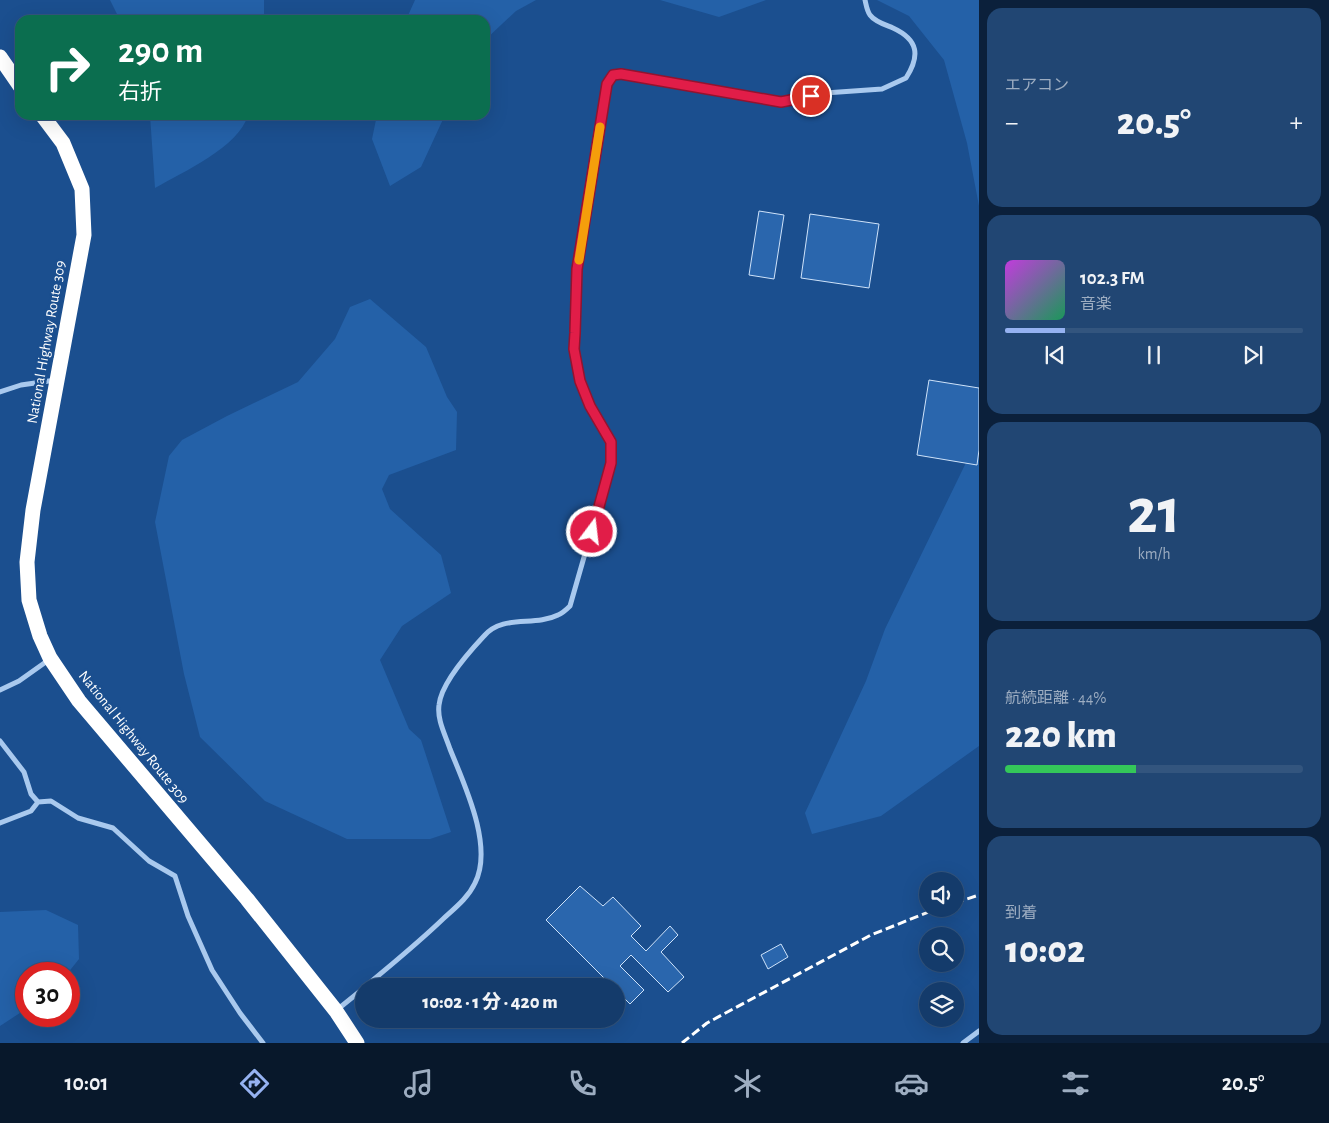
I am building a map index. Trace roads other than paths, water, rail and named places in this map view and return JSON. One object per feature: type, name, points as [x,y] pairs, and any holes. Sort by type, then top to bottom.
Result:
[{"type":"highway","points":[[0,57],[15,79]]},
{"type":"highway","name":"National Highway Route 309","points":[[46,120],[63,144],[82,189],[84,236],[33,510],[27,562],[29,600],[40,636],[50,658],[79,701],[247,899],[336,1011],[356,1043]]},
{"type":"street","points":[[376,978],[425,936],[468,895],[480,870],[482,856],[480,835],[465,786],[439,718],[439,704],[446,685],[484,635],[497,624],[544,619],[558,615],[570,606],[611,463],[611,442],[590,406],[580,381],[574,349],[577,269],[607,84],[613,75],[621,74],[781,102],[825,93],[882,89],[906,78],[916,58],[915,48],[909,39],[898,30],[879,22],[869,14],[865,0]]},
{"type":"street","points":[[0,392],[21,385],[57,380]]},
{"type":"street","points":[[0,690],[19,681],[50,658]]},
{"type":"street","points":[[0,741],[24,772],[31,794],[38,802]]},
{"type":"street","points":[[0,823],[31,811],[38,802],[51,801],[78,818],[113,828],[149,861],[175,876],[188,916],[212,970],[263,1043]]},
{"type":"street","points":[[336,1011],[355,995]]},
{"type":"street","points":[[963,1043],[978,1034]]},
{"type":"railway","points":[[964,900],[979,895]]},
{"type":"railway","points":[[682,1043],[707,1023],[871,935],[919,916]]}]
